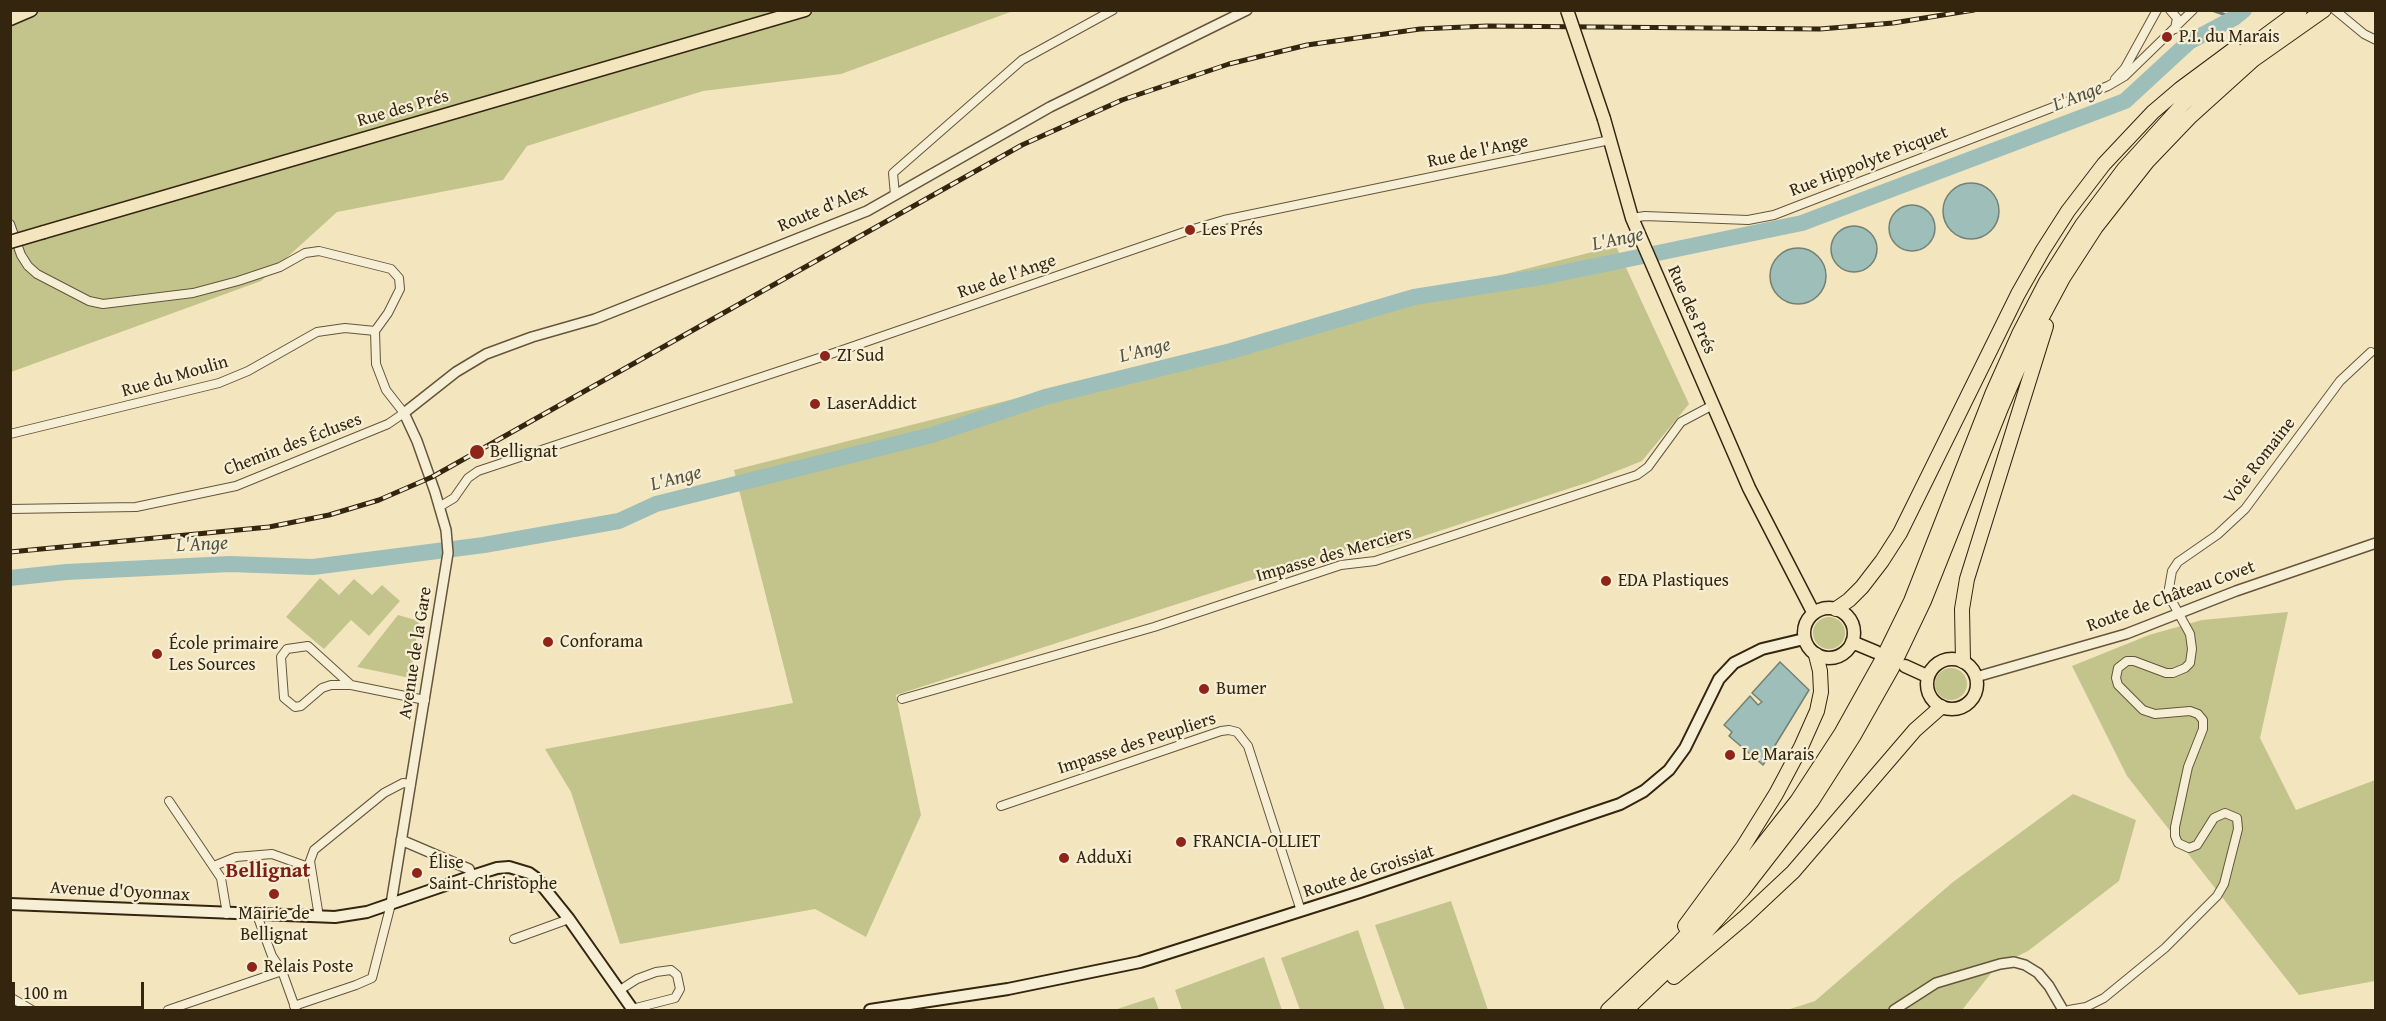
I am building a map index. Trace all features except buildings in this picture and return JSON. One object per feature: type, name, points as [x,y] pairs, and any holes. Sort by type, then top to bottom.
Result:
[{"type":"highway","points":[[1836,609],[1862,587],[1891,548],[2031,271],[2055,231],[2089,183],[2136,129],[2172,95],[2241,44],[2299,10]]},
{"type":"highway","points":[[1608,1011],[1704,917],[1773,833],[1819,769],[1859,703],[1924,570],[1993,392],[2019,334],[2046,282],[2082,225],[2124,169],[2182,105],[2239,55],[2299,10]]},
{"type":"highway","points":[[1626,1011],[1697,942],[1743,891],[1799,819],[1853,736],[1892,668],[1920,610],[2015,375],[2063,278],[2112,205],[2164,142],[2213,94],[2253,60],[2324,10]]},
{"type":"highway","points":[[1963,661],[1962,609],[1967,579],[2005,462],[2020,402],[2063,278]]},
{"type":"highway","points":[[1654,968],[1743,847],[1787,774],[1808,732],[1819,702],[1821,676],[1816,655]]},
{"type":"highway","points":[[1632,1011],[1719,940],[1793,872],[1915,730],[1941,707]]},
{"type":"main road","points":[[10,19],[32,10]]},
{"type":"main road","name":"Rue des Prés","points":[[10,242],[806,10]]},
{"type":"main road","name":"Rue des Prés","points":[[1567,10],[1604,119],[1632,218],[1749,488],[1814,612]]},
{"type":"main road","points":[[1823,608],[1836,609],[1846,614],[1851,621],[1854,628],[1852,642],[1848,650],[1836,657],[1816,655],[1810,651],[1804,639],[1804,626],[1814,612],[1823,608]]},
{"type":"main road","name":"Route de Groissiat","points":[[870,1011],[1099,972],[1182,950],[1581,818],[1632,798],[1658,781],[1679,758],[1719,680],[1734,663],[1762,649],[1804,639]]},
{"type":"main road","points":[[1852,642],[1876,652]]},
{"type":"main road","points":[[1951,658],[1963,661],[1972,668],[1976,677],[1975,694],[1965,706],[1951,710],[1941,707],[1929,695],[1927,676],[1939,662],[1951,658]]},
{"type":"main road","points":[[1905,666],[1927,676]]},
{"type":"main road","name":"Avenue d'Oyonnax","points":[[10,904],[319,917],[352,915],[497,868],[509,867],[529,873],[536,878],[620,990],[632,1010]]},
{"type":"street","points":[[895,195],[893,173],[1022,60],[1113,10]]},
{"type":"street","name":"Route d'Alex","points":[[404,413],[456,372],[486,354],[630,306],[867,211],[1050,107],[1247,10]]},
{"type":"street","points":[[2170,10],[2177,18],[2174,30]]},
{"type":"street","name":"Rue Hippolyte Picquet","points":[[1632,218],[1645,216],[1748,220],[1774,214],[2108,86],[2125,76],[2193,10]]},
{"type":"street","points":[[2335,10],[2355,27],[2376,40]]},
{"type":"street","name":"Rue Hippolyte Picquet","points":[[2108,86],[2125,68],[2158,11]]},
{"type":"street","name":"Rue de l'Ange","points":[[439,507],[454,498],[468,478],[478,471],[825,356],[1190,230],[1224,220],[1610,140]]},
{"type":"street","points":[[10,224],[21,255],[37,274],[89,301],[104,304],[193,293],[280,267],[305,254],[319,251],[391,269],[399,278],[400,289],[388,313],[375,331],[376,364],[386,390],[404,413]]},
{"type":"street","name":"Rue du Moulin","points":[[10,434],[219,383],[248,371],[317,332],[345,328],[375,331]]},
{"type":"street","name":"Voie Romaine","points":[[2069,1011],[2099,1001],[2157,954],[2217,896],[2226,878],[2238,829],[2236,818],[2225,813],[2211,822],[2200,842],[2193,848],[2181,846],[2175,836],[2188,766],[2203,729],[2201,717],[2190,711],[2149,713],[2137,706],[2123,692],[2116,678],[2118,668],[2127,661],[2140,662],[2166,673],[2173,673],[2190,663],[2192,649],[2190,634],[2168,594],[2172,571],[2178,562],[2217,535],[2245,509],[2340,381],[2371,352]]},
{"type":"street","name":"Impasse des Merciers","points":[[902,699],[1154,627],[1341,565],[1375,561],[1637,475],[1648,467],[1681,422],[1713,405]]},
{"type":"street","name":"Avenue de la Gare","points":[[391,904],[447,564],[448,542],[417,441],[404,413]]},
{"type":"street","name":"Chemin des Écluses","points":[[10,509],[136,507],[236,486],[388,424],[404,413]]},
{"type":"street","name":"Route de Château Covet","points":[[1976,677],[2126,634],[2236,591],[2376,543]]},
{"type":"street","points":[[351,685],[308,646],[287,649],[280,657],[285,698],[295,707],[301,706],[322,688],[331,685],[351,685],[425,700]]},
{"type":"street","name":"Impasse des Peupliers","points":[[1001,806],[1221,731],[1237,732],[1248,746],[1301,911]]},
{"type":"street","points":[[319,917],[311,855],[319,845],[384,793],[403,783],[411,784]]},
{"type":"street","points":[[169,801],[221,878],[227,914]]},
{"type":"street","points":[[401,840],[469,869],[472,876]]},
{"type":"street","points":[[214,866],[236,857],[272,854],[311,867]]},
{"type":"street","points":[[257,915],[272,956],[282,971],[295,1008],[372,978],[391,904]]},
{"type":"street","points":[[514,939],[569,920]]},
{"type":"street","points":[[1894,1011],[1936,983],[2014,962],[2025,965],[2038,973],[2049,986],[2063,1011]]},
{"type":"street","points":[[620,990],[637,979],[656,972],[671,970],[678,975],[680,989],[675,998],[632,1010]]},
{"type":"street","points":[[168,1011],[282,971]]},
{"type":"street","points":[[11,998],[32,1011]]},
{"type":"green space","points":[[10,11],[1013,11],[841,74],[703,91],[527,146],[503,180],[337,212],[261,281],[11,372]]},
{"type":"green space","points":[[1616,246],[1689,404],[1642,461],[1589,482],[1387,548],[1369,542],[896,695],[921,815],[866,937],[815,909],[620,944],[571,792],[545,749],[793,703],[734,470]]},
{"type":"green space","points":[[320,578],[339,595],[354,579],[372,595],[382,585],[400,601],[369,636],[351,620],[324,649],[286,617]]},
{"type":"green space","points":[[2288,612],[2260,738],[2296,810],[2375,780],[2375,981],[2299,995],[2127,776],[2072,666],[2149,635],[2202,620]]},
{"type":"green space","points":[[398,615],[419,621],[410,678],[357,667]]},
{"type":"green space","points":[[1829,617],[1840,622],[1845,633],[1840,644],[1829,649],[1818,644],[1813,633],[1818,622]]},
{"type":"green space","points":[[1951,668],[1962,673],[1967,684],[1962,695],[1951,700],[1940,695],[1935,684],[1940,673]]},
{"type":"green space","points":[[2073,794],[2136,820],[2119,881],[2028,951],[1996,967],[1962,1010],[1787,1010],[1815,1001],[1953,882]]},
{"type":"green space","points":[[1451,901],[1488,1010],[1405,1010],[1375,925]]},
{"type":"green space","points":[[1358,930],[1385,1010],[1300,1010],[1281,958]]},
{"type":"green space","points":[[1264,957],[1282,1010],[1182,1010],[1175,990]]},
{"type":"green space","points":[[1154,997],[1159,1010],[1114,1010]]},
{"type":"water","points":[[1971,183],[1982,185],[1991,191],[1997,200],[1999,211],[1997,222],[1991,231],[1982,237],[1971,239],[1960,237],[1951,231],[1945,222],[1943,211],[1945,200],[1951,191],[1960,185]]},
{"type":"water","points":[[1912,205],[1928,212],[1935,228],[1928,244],[1912,251],[1896,244],[1889,228],[1896,212]]},
{"type":"water","points":[[1854,226],[1870,233],[1877,249],[1870,265],[1854,272],[1838,265],[1831,249],[1838,233]]},
{"type":"water","points":[[1792,248],[1804,248],[1818,256],[1826,270],[1824,287],[1818,296],[1804,304],[1792,304],[1775,292],[1770,282],[1770,270],[1782,253]]},
{"type":"water","points":[[1780,662],[1809,690],[1763,765],[1729,736],[1732,732],[1724,725],[1750,696],[1758,705],[1762,702],[1752,693]]},
{"type":"waterway","points":[[2212,10],[2234,18]]},
{"type":"waterway","name":"L'Ange","points":[[10,578],[66,572],[230,564],[313,567],[484,545],[619,521],[656,504],[932,435],[1045,397],[1231,351],[1414,297],[1547,276],[1802,223],[2125,101],[2189,42],[2234,18],[2244,10]]},
{"type":"railway","points":[[10,552],[269,527],[329,515],[379,500],[432,477],[1022,145],[1122,100],[1229,64],[1307,45],[1420,29],[1487,26],[1820,29],[1893,23],[1974,10]]},
{"type":"place","name":"P.I. du Marais","points":[[2167,37]]},
{"type":"place","name":"Les Prés","points":[[1190,230]]},
{"type":"place","name":"ZI Sud","points":[[825,356]]},
{"type":"place","name":"LaserAddict","points":[[815,404]]},
{"type":"place","name":"Bellignat","points":[[477,452]]},
{"type":"place","name":"EDA Plastiques","points":[[1606,581]]},
{"type":"place","name":"Conforama","points":[[548,642]]},
{"type":"place","name":"École primaire Les Sources","points":[[157,654]]},
{"type":"place","name":"Bumer","points":[[1204,689]]},
{"type":"place","name":"Le Marais","points":[[1730,755]]},
{"type":"place","name":"FRANCIA-OLLIET","points":[[1181,842]]},
{"type":"place","name":"AdduXi","points":[[1064,858]]},
{"type":"place","name":"Élise Saint-Christophe","points":[[417,873]]},
{"type":"place","name":"Mairie de Bellignat","points":[[274,894]]},
{"type":"place","name":"Relais Poste","points":[[252,967]]},
{"type":"district","name":"Bellignat","points":[[268,872]]}]
